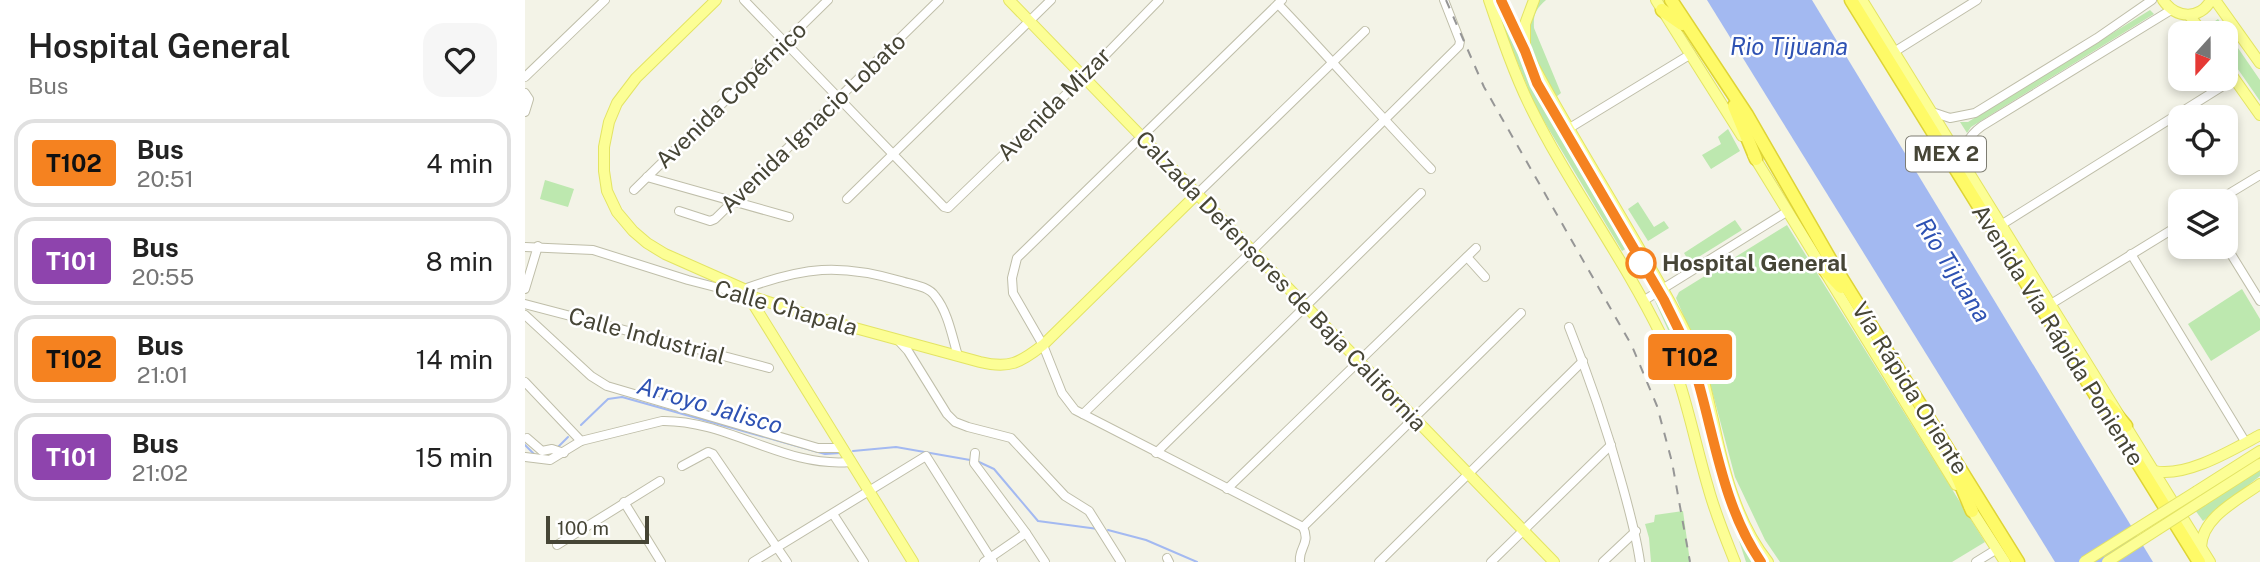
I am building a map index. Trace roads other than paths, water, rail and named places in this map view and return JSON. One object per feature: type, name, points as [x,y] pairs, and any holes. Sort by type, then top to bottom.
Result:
[{"type":"highway","name":"Avenida Vía Rápida Poniente","points":[[1851,0],[2199,562]]},
{"type":"highway","name":"Vía Rápida Oriente","points":[[1663,3],[1689,30],[1747,115],[1863,313],[2018,562]]},
{"type":"highway","points":[[1723,80],[1756,159]]},
{"type":"highway","points":[[1824,270],[1863,313]]},
{"type":"highway","points":[[2080,372],[2126,426]]},
{"type":"highway","points":[[1944,442],[1972,511]]},
{"type":"main road","points":[[716,0],[636,78],[617,103],[605,135],[604,171],[607,191],[617,212],[633,231],[665,254],[747,292],[913,562]]},
{"type":"main road","name":"Calzada Defensores de Baja California","points":[[1009,0],[1554,562]]},
{"type":"main road","points":[[1482,0],[1506,61],[1549,142],[1643,300],[1674,364],[1723,535],[1727,562]]},
{"type":"main road","points":[[1489,0],[1513,71]]},
{"type":"main road","points":[[1501,0],[1525,51],[1568,129],[1663,288],[1686,332],[1702,369],[1714,427],[1737,505],[1752,538],[1768,562]]},
{"type":"main road","points":[[1525,51],[1525,24],[1534,0]]},
{"type":"main road","name":"Avenida Vía Rápida Poniente","points":[[1862,0],[2210,562]]},
{"type":"main road","points":[[2163,0],[2171,9],[2189,15],[2194,21]]},
{"type":"main road","points":[[2189,15],[2203,11],[2213,0],[2260,62]]},
{"type":"main road","points":[[1663,3],[1691,54],[2005,562]]},
{"type":"main road","points":[[2238,85],[2260,115]]},
{"type":"main road","name":"Calle Chapala","points":[[747,292],[898,341],[1002,365],[1022,361],[1043,345],[1197,194]]},
{"type":"main road","points":[[2154,471],[2189,469],[2260,435]]},
{"type":"main road","points":[[2084,562],[2260,451]]},
{"type":"main road","points":[[2107,562],[2260,464]]},
{"type":"main road","points":[[2201,548],[2203,536],[2211,522],[2260,484]]},
{"type":"main road","points":[[1723,535],[1735,562]]},
{"type":"street","points":[[525,77],[605,0]]},
{"type":"street","points":[[744,0],[893,155]]},
{"type":"street","name":"Avenida Copérnico","points":[[634,190],[828,0]]},
{"type":"street","name":"Avenida Ignacio Lobato","points":[[679,211],[712,220],[939,0]]},
{"type":"street","points":[[847,199],[1051,0]]},
{"type":"street","name":"Avenida Mizar","points":[[893,155],[948,208],[1083,78],[1159,0]]},
{"type":"street","points":[[1083,414],[1459,46],[1460,41],[1444,0]]},
{"type":"street","points":[[1894,52],[1977,0]]},
{"type":"street","points":[[1932,112],[1950,118],[1975,113],[2153,0]]},
{"type":"street","points":[[1300,562],[1299,557],[1307,540],[1303,527],[1075,410],[1062,393],[1043,345],[1013,293],[1012,278],[1017,258],[1280,2],[1431,169]]},
{"type":"street","points":[[1968,171],[1966,144],[1976,130],[2171,9]]},
{"type":"street","points":[[1197,194],[1365,31]]},
{"type":"street","points":[[1568,129],[1691,54]]},
{"type":"street","points":[[2001,225],[2215,91]]},
{"type":"street","points":[[525,93],[529,99],[525,112]]},
{"type":"street","points":[[2236,189],[2260,174]]},
{"type":"street","points":[[647,177],[789,217]]},
{"type":"street","points":[[1156,453],[1421,194]]},
{"type":"street","points":[[1643,300],[1788,211]]},
{"type":"street","points":[[2051,304],[2168,232]]},
{"type":"street","points":[[525,289],[538,246]]},
{"type":"street","name":"Calle Chapala","points":[[525,247],[593,250],[688,280],[747,292]]},
{"type":"street","points":[[1227,489],[1476,248]]},
{"type":"street","points":[[2131,254],[2246,443]]},
{"type":"street","points":[[1467,257],[1485,277]]},
{"type":"street","points":[[2234,259],[2260,301]]},
{"type":"street","points":[[747,292],[778,276],[851,269],[929,289],[942,307],[958,356]]},
{"type":"street","name":"Calle Industrial","points":[[525,304],[769,368]]},
{"type":"street","points":[[1303,527],[1521,313]]},
{"type":"street","points":[[525,315],[591,376],[607,386],[818,448],[842,449]]},
{"type":"street","points":[[1569,327],[1611,444],[1636,531],[1640,562]]},
{"type":"street","points":[[898,341],[908,351],[954,422],[1012,438],[1065,496],[1089,511],[1121,562]]},
{"type":"street","points":[[1379,562],[1583,361]]},
{"type":"street","points":[[525,382],[581,441]]},
{"type":"street","points":[[525,457],[550,460],[558,451],[581,441],[662,421],[688,423],[805,460],[825,464],[850,463]]},
{"type":"street","points":[[527,438],[542,450],[558,451]]},
{"type":"street","points":[[1491,562],[1611,444]]},
{"type":"street","points":[[682,466],[711,453],[787,562]]},
{"type":"street","points":[[753,562],[926,456],[989,561],[1026,533]]},
{"type":"street","points":[[974,458],[1045,562]]},
{"type":"street","points":[[557,545],[660,481]]},
{"type":"street","points":[[624,502],[661,562]]},
{"type":"street","points":[[833,514],[864,562]]},
{"type":"street","points":[[1603,562],[1636,531]]},
{"type":"street","points":[[1976,562],[1997,549]]},
{"type":"water","name":"Rio Tijuana","points":[[1707,0],[1812,0],[2153,562],[2055,562]]},
{"type":"waterway","name":"Arroyo Jalisco","points":[[581,425],[608,399],[622,397],[825,454],[840,453]]},
{"type":"waterway","name":"Arroyo Jalisco","points":[[557,448],[568,437]]},
{"type":"waterway","name":"Arroyo Jalisco","points":[[525,445],[534,454]]},
{"type":"waterway","name":"Arroyo Jalisco","points":[[853,451],[896,447],[970,460]]},
{"type":"waterway","name":"Arroyo Jalisco","points":[[979,462],[994,469],[1038,521],[1098,529]]},
{"type":"waterway","name":"Arroyo Jalisco","points":[[1108,530],[1146,540],[1197,562]]},
{"type":"railway","points":[[1446,0],[1484,87],[1632,346],[1657,406],[1672,462],[1690,562]]},
{"type":"place","name":"Hospital General","points":[[1641,263]]},
{"type":"water label","name":"Río Tijuana","points":[[1953,270]]}]
